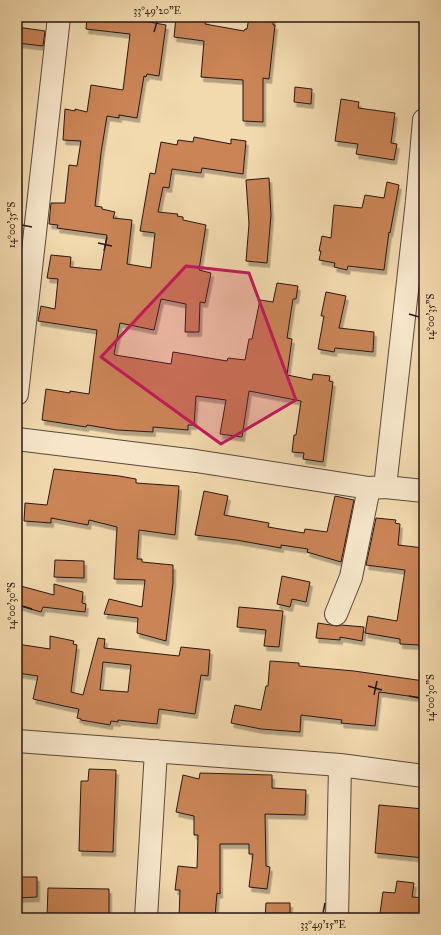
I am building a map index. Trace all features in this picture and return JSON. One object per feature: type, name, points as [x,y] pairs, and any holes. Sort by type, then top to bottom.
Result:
[{"type":"street","points":[[17,394],[59,17]]},
{"type":"street","points":[[336,614],[351,577],[377,488],[418,201],[424,120]]},
{"type":"street","points":[[17,439],[196,462],[377,488],[424,492]]},
{"type":"street","points":[[17,741],[340,765],[424,776]]},
{"type":"street","points":[[146,918],[156,751]]},
{"type":"street","points":[[336,918],[340,765]]},
{"type":"highlighted area","points":[[186,266],[249,273],[296,400],[221,444],[101,357]]},
{"type":"building","points":[[87,17],[150,17],[149,22],[166,25],[159,76],[147,74],[146,77],[144,76],[137,118],[119,115],[119,118],[107,116],[95,206],[115,212],[113,218],[132,220],[127,264],[151,268],[155,233],[140,231],[150,173],[155,174],[161,142],[177,145],[178,140],[193,142],[194,137],[231,144],[231,139],[246,141],[243,174],[202,168],[201,173],[172,169],[169,188],[163,187],[158,212],[178,214],[177,216],[183,217],[183,220],[206,225],[199,270],[211,273],[205,303],[200,302],[199,332],[185,332],[186,304],[161,299],[154,330],[120,323],[114,354],[171,364],[173,352],[227,361],[228,358],[245,360],[249,339],[252,339],[260,300],[273,302],[277,283],[298,286],[296,299],[293,299],[287,338],[292,339],[287,375],[312,380],[313,374],[330,376],[329,381],[333,382],[323,462],[303,459],[304,453],[292,452],[301,401],[249,391],[242,437],[220,434],[226,400],[196,396],[194,425],[188,425],[188,430],[153,427],[153,432],[117,430],[42,420],[46,389],[70,393],[70,391],[89,394],[97,330],[38,321],[41,306],[55,309],[58,279],[47,278],[51,255],[71,257],[70,267],[101,270],[107,235],[57,228],[58,225],[49,224],[51,203],[65,203],[69,165],[77,166],[81,141],[63,140],[65,109],[75,111],[75,109],[87,112],[91,85],[123,90],[130,34],[86,29]]},
{"type":"building","points":[[176,17],[206,19],[205,24],[244,31],[247,29],[249,17],[273,18],[273,25],[275,25],[269,79],[263,78],[263,122],[243,121],[243,80],[201,77],[204,41],[174,37]]},
{"type":"building","points":[[17,27],[45,31],[43,46],[17,43]]},
{"type":"building","points":[[295,87],[312,89],[311,104],[294,102]]},
{"type":"building","points":[[341,99],[359,102],[358,108],[395,113],[391,143],[397,144],[394,160],[356,154],[358,144],[335,141]]},
{"type":"building","points":[[269,178],[271,215],[267,263],[246,261],[249,224],[246,180]]},
{"type":"building","points":[[387,182],[399,185],[390,233],[389,232],[384,270],[348,266],[347,270],[334,267],[335,263],[319,260],[322,236],[331,238],[334,205],[362,208],[365,195],[384,198]]},
{"type":"building","points":[[326,292],[346,296],[339,328],[374,332],[373,352],[335,348],[334,352],[318,349],[324,316],[321,316]]},
{"type":"building","points":[[54,469],[119,476],[136,479],[136,483],[179,486],[175,535],[139,530],[137,559],[142,559],[142,562],[173,565],[173,583],[166,641],[137,633],[138,618],[104,614],[109,599],[142,607],[145,580],[114,579],[117,527],[89,520],[88,525],[51,518],[51,523],[24,521],[25,503],[47,505]]},
{"type":"building","points":[[204,491],[228,496],[224,515],[269,523],[268,527],[304,533],[305,529],[327,532],[335,496],[354,500],[341,562],[307,552],[308,549],[281,545],[281,548],[195,535]]},
{"type":"building","points":[[376,518],[396,520],[395,523],[400,524],[398,545],[424,548],[424,616],[420,645],[400,644],[400,639],[365,633],[368,616],[397,621],[405,570],[366,565]]},
{"type":"building","points":[[55,560],[84,561],[84,578],[54,577]]},
{"type":"building","points":[[282,576],[310,582],[306,602],[292,599],[290,607],[277,604]]},
{"type":"building","points":[[54,584],[83,592],[82,603],[86,604],[85,612],[43,607],[41,612],[17,605],[17,585],[54,595]]},
{"type":"building","points":[[239,607],[283,611],[279,647],[264,646],[266,630],[237,627]]},
{"type":"building","points":[[318,623],[337,626],[364,627],[362,641],[340,637],[340,640],[316,638]]},
{"type":"building","points":[[50,636],[74,641],[73,644],[77,645],[71,692],[83,695],[98,638],[105,639],[104,648],[179,656],[181,647],[210,650],[208,676],[201,675],[195,714],[159,709],[157,724],[118,720],[118,722],[111,721],[110,725],[77,718],[79,709],[33,699],[38,676],[17,673],[17,644],[50,649]],"holes":[[[103,662],[131,665],[128,692],[100,690]]]},
{"type":"building","points":[[270,661],[299,663],[299,666],[354,671],[424,681],[423,698],[379,692],[375,726],[341,723],[342,720],[301,715],[300,732],[261,729],[231,723],[235,705],[261,710],[266,686],[268,686]]},
{"type":"building","points":[[89,769],[116,770],[113,852],[79,851],[81,781],[88,781]]},
{"type":"building","points":[[200,773],[272,775],[272,788],[306,790],[305,815],[265,814],[266,866],[270,867],[267,889],[249,887],[253,854],[249,854],[249,844],[220,844],[220,894],[217,893],[215,917],[196,915],[196,918],[179,918],[180,890],[175,890],[178,866],[197,868],[198,835],[194,835],[194,816],[176,812],[183,775],[199,779]]},
{"type":"building","points":[[379,805],[424,809],[424,858],[375,853]]},
{"type":"building","points":[[17,877],[37,877],[37,897],[17,898]]},
{"type":"building","points":[[397,881],[414,883],[412,897],[424,898],[424,916],[380,913],[383,892],[395,893]]},
{"type":"building","points":[[48,888],[109,889],[109,918],[47,918]]},
{"type":"building","points":[[266,903],[290,903],[290,918],[265,918]]}]
